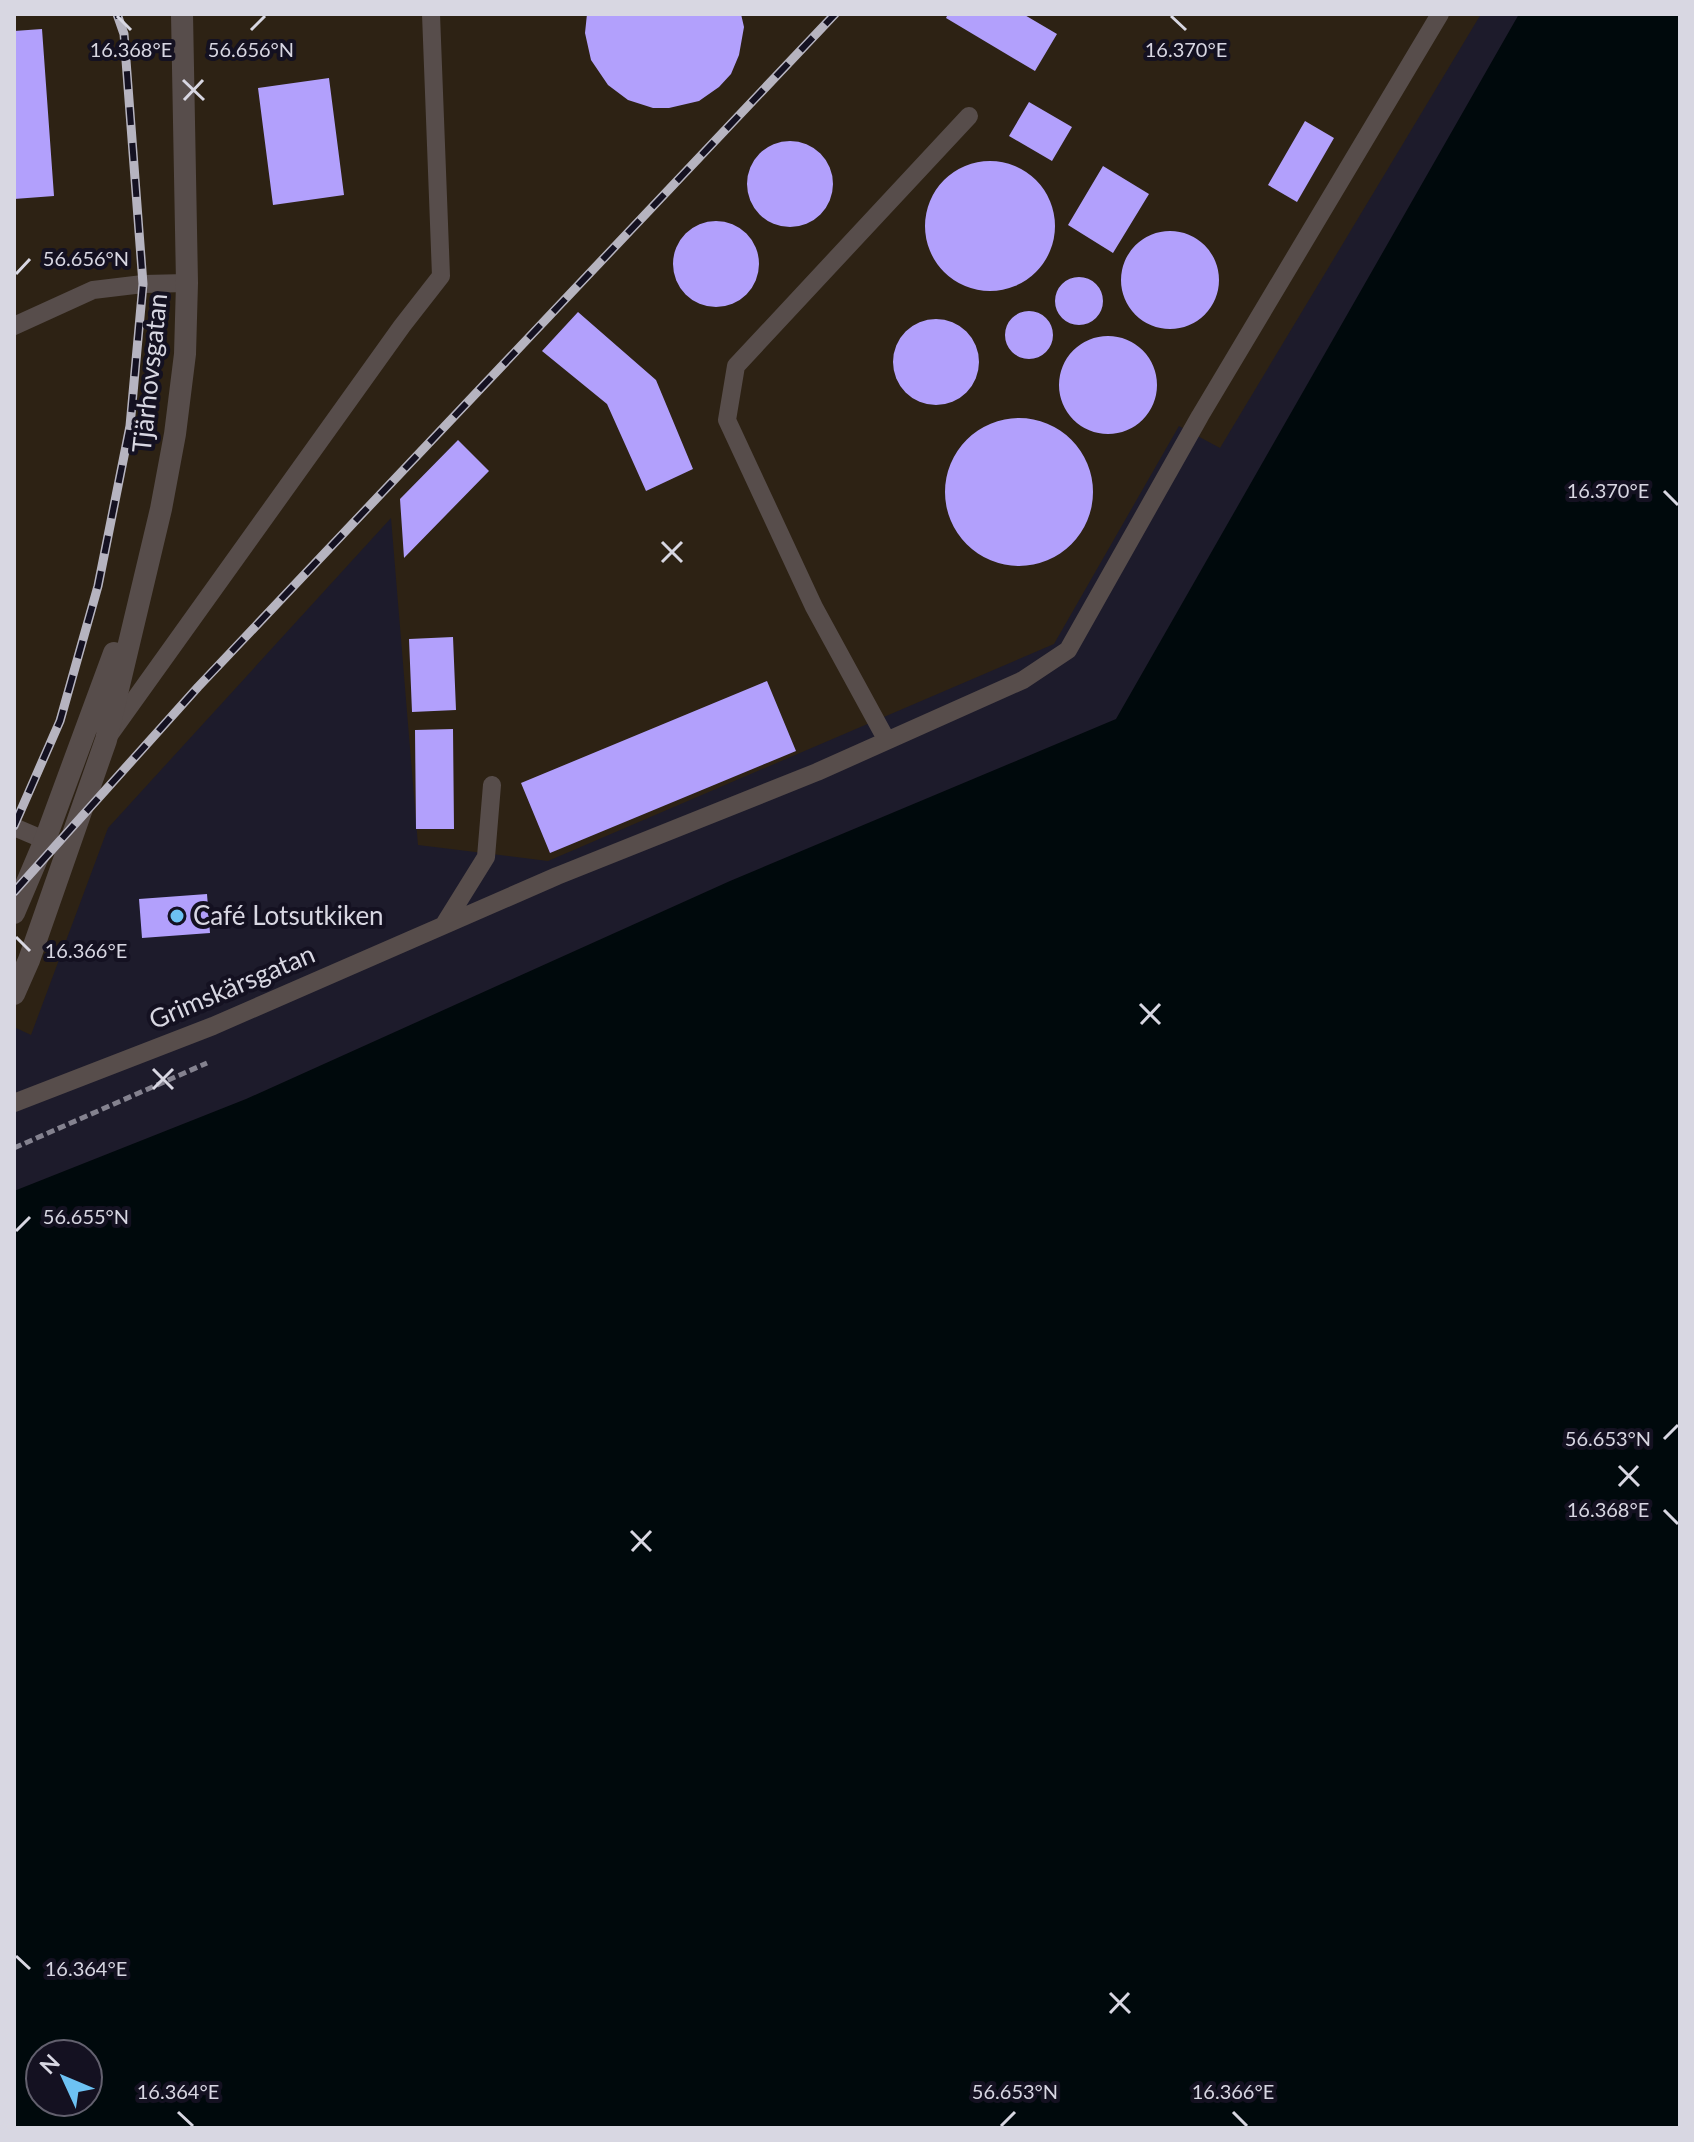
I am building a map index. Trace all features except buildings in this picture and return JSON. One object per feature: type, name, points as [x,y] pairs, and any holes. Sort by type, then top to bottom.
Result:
[{"type":"street","name":"Tjärhovsgatan","points":[[14,994],[106,740],[175,434],[185,354],[187,283],[182,14]]},
{"type":"street","name":"Tjärhovsgatan","points":[[14,913],[141,590]]},
{"type":"lane","points":[[106,740],[441,276],[431,14]]},
{"type":"lane","name":"Grimskärsgatan","points":[[14,1103],[213,1026],[445,923],[817,772],[1023,680],[1068,650],[1200,416],[1440,14]]},
{"type":"lane","points":[[886,739],[814,607],[727,420],[736,366],[969,116]]},
{"type":"lane","points":[[14,326],[93,290],[187,283]]},
{"type":"lane","points":[[445,923],[486,857],[492,785]]},
{"type":"lane","points":[[14,827],[68,850]]},
{"type":"path","points":[[14,1148],[226,1055],[213,1026]]},
{"type":"shaded area","points":[[14,14],[1481,14],[1220,448],[1179,426],[1054,644],[548,861],[418,845],[391,518],[108,828],[31,1035],[14,1027]]},
{"type":"shaded area","points":[[1519,14],[1680,14],[1680,2128],[14,2128],[14,1191],[246,1099],[730,881],[1116,719]]},
{"type":"railway","points":[[14,826],[60,721],[98,586],[130,426],[143,284],[124,34],[117,14]]},
{"type":"railway","points":[[14,892],[198,687],[835,14]]},
{"type":"place","name":"Café Lotsutkiken","points":[[177,916]]}]
